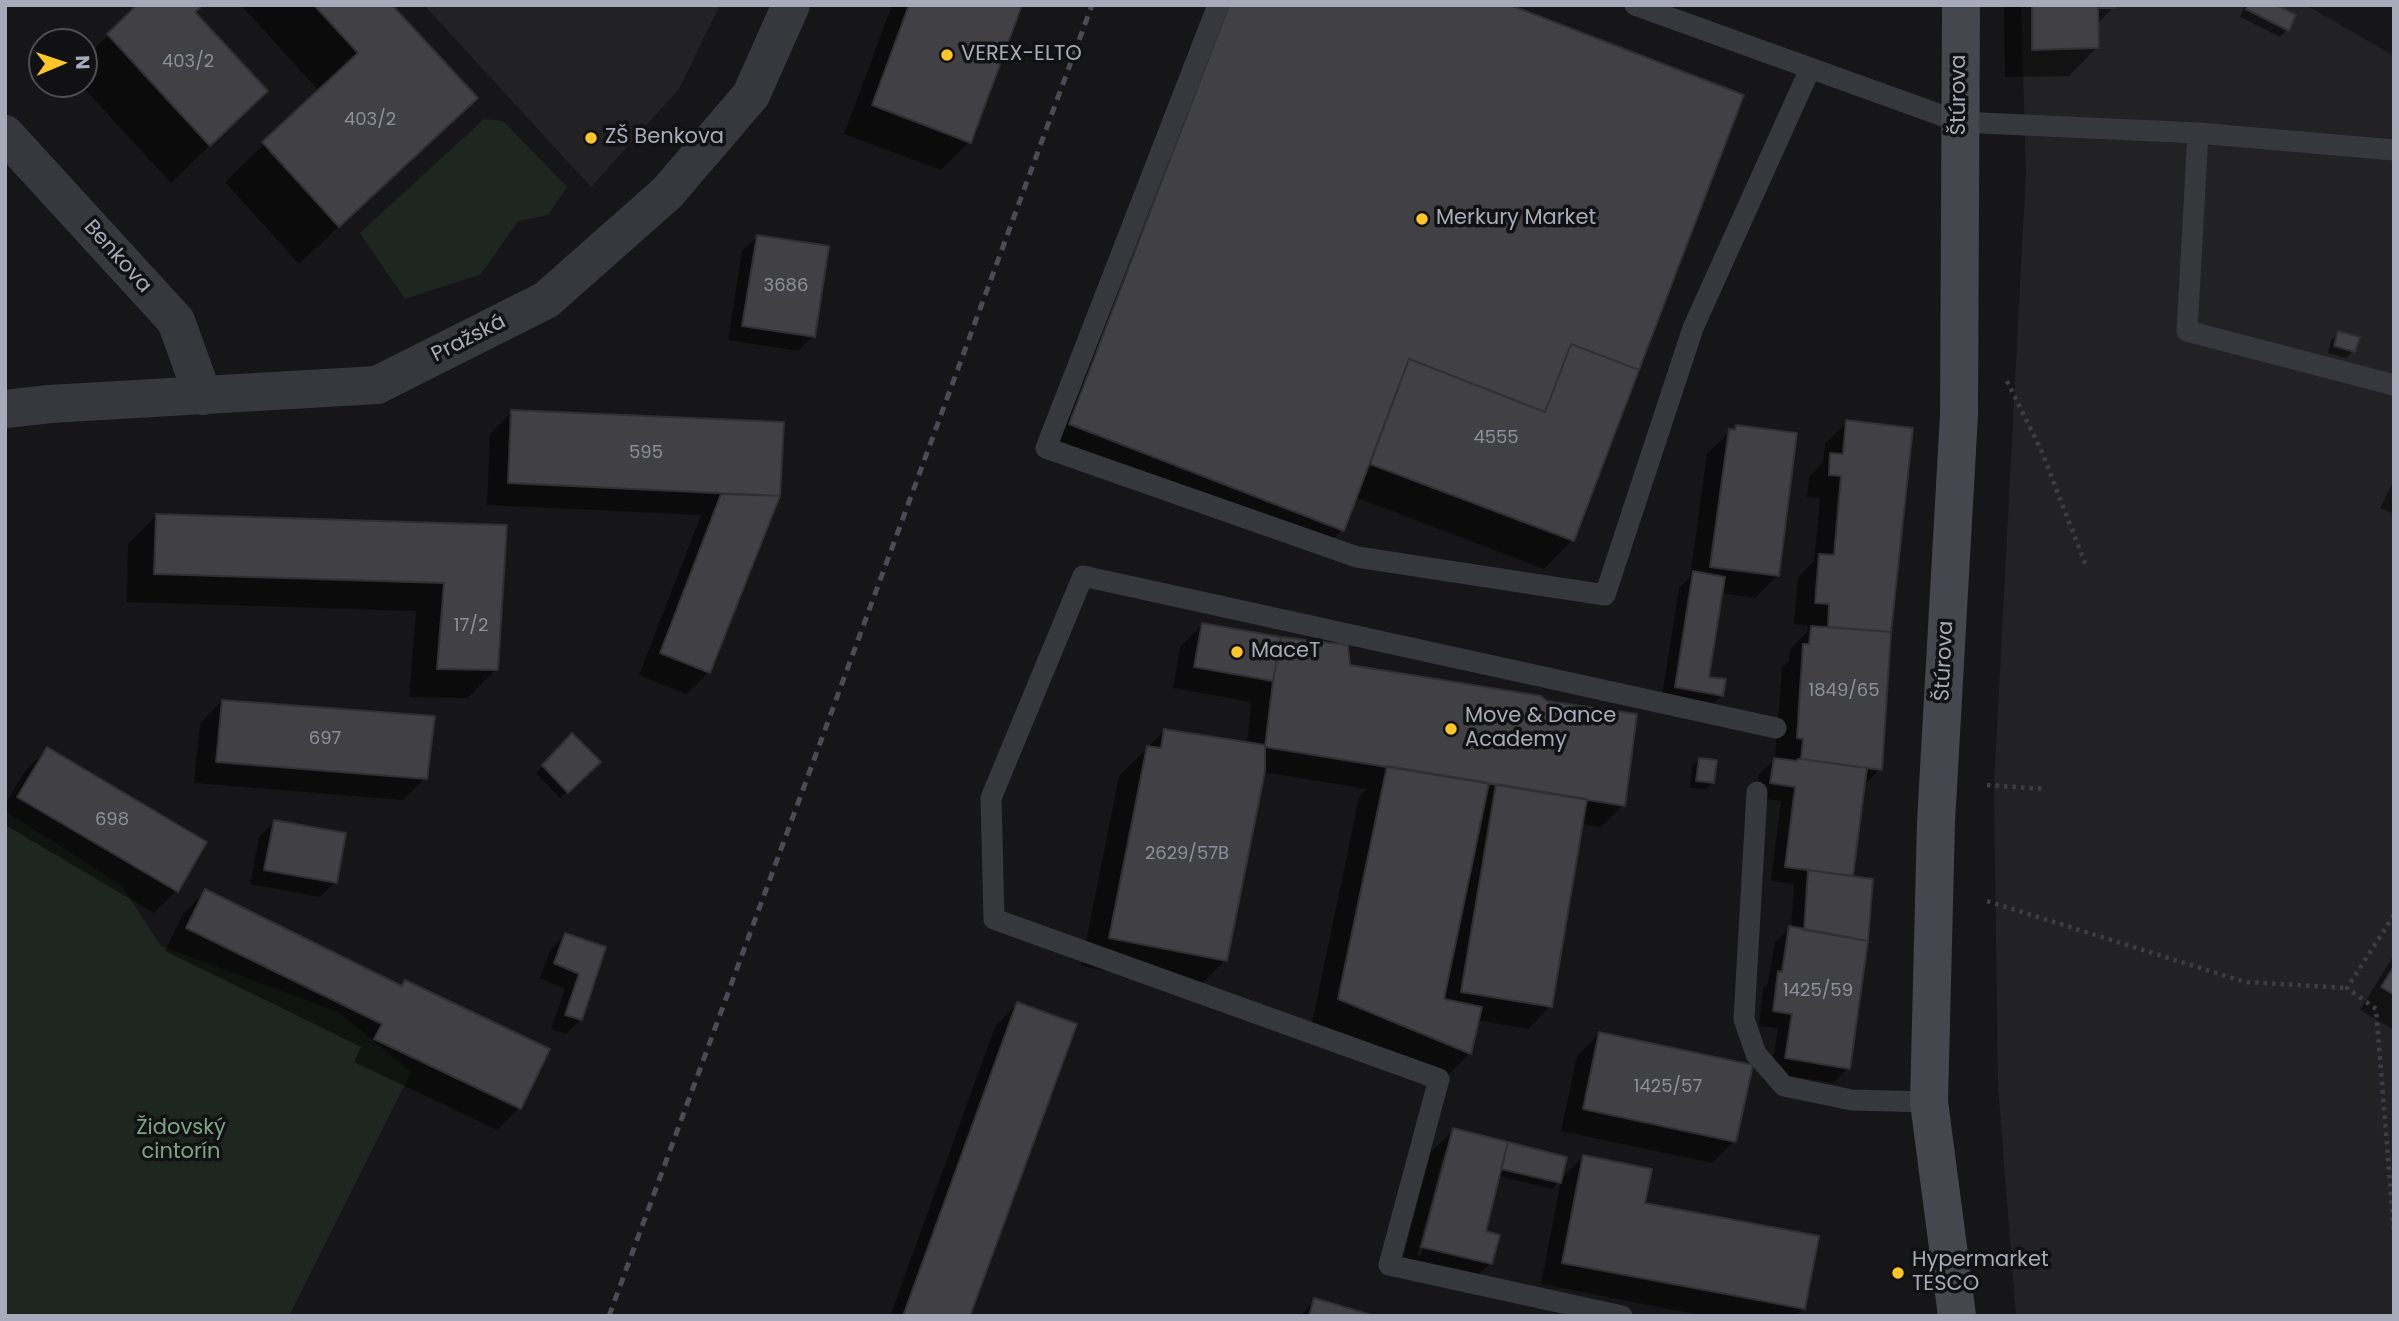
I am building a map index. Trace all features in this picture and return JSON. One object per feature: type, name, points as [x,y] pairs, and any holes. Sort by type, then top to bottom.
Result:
[{"type":"street","name":"Pražská","points":[[5,410],[50,404],[377,385],[546,300],[667,193],[751,95],[791,5]]},
{"type":"street","name":"Štúrova","points":[[1957,1316],[1929,1102],[1936,822],[1959,415],[1961,5]]},
{"type":"street","name":"Benkova","points":[[5,134],[176,321],[204,396]]},
{"type":"lane","points":[[1218,5],[1046,448],[1357,557],[1605,595],[1693,328],[1810,69]]},
{"type":"lane","points":[[1635,5],[1960,122],[2198,133],[2394,150]]},
{"type":"lane","points":[[2198,133],[2187,331],[2394,385]]},
{"type":"lane","points":[[1622,1316],[1389,1265],[1439,1079],[994,919],[991,798],[1083,576],[1776,728]]},
{"type":"lane","points":[[1756,792],[1744,1019],[1756,1054],[1784,1086],[1852,1100],[1929,1102]]},
{"type":"path","points":[[2007,381],[2042,452],[2086,566]]},
{"type":"path","points":[[1987,785],[2045,789]]},
{"type":"path","points":[[1987,901],[2245,982],[2347,988],[2376,1009],[2394,1232]]},
{"type":"path","points":[[2347,988],[2394,915]]},
{"type":"shaded area","name":"ZŠ Benkova","points":[[424,5],[720,5],[679,89],[591,187]]},
{"type":"shaded area","points":[[2021,5],[2306,5],[2394,56],[2394,1316],[2016,1316],[1998,1085],[1994,786],[2026,171]]},
{"type":"green space","points":[[484,119],[503,121],[567,187],[548,215],[518,221],[481,274],[405,299],[360,233]]},
{"type":"green space","name":"Židovský cintorín","points":[[5,811],[121,885],[161,946],[338,1012],[411,1072],[289,1316],[5,1316]]},
{"type":"building","points":[[137,5],[203,5],[195,12],[268,91],[210,146],[107,34]]},
{"type":"building","points":[[314,5],[392,5],[478,98],[339,227],[262,142],[358,53]]},
{"type":"building","name":"VEREX-ELTO","points":[[909,5],[1022,5],[971,143],[872,105]]},
{"type":"building","name":"Merkury Market","points":[[1229,5],[1510,5],[1744,95],[1639,370],[1571,344],[1545,412],[1409,359],[1344,531],[1069,424]]},
{"type":"building","points":[[2032,5],[2115,5],[2115,8],[2098,8],[2099,48],[2032,50]]},
{"type":"building","points":[[2248,5],[2277,5],[2296,15],[2289,31],[2246,9]]},
{"type":"building","points":[[757,235],[829,246],[815,337],[742,326]]},
{"type":"building","points":[[2338,331],[2360,337],[2355,352],[2334,346]]},
{"type":"building","points":[[1571,344],[1639,370],[1574,541],[1370,464],[1409,359],[1545,412]]},
{"type":"building","points":[[511,410],[784,422],[780,496],[508,483]]},
{"type":"building","points":[[1846,420],[1913,428],[1891,632],[1828,627],[1829,604],[1815,603],[1819,554],[1834,555],[1841,476],[1829,475],[1830,453],[1843,454]]},
{"type":"building","points":[[1736,425],[1797,433],[1779,576],[1710,567],[1729,429],[1735,430]]},
{"type":"building","points":[[721,494],[780,496],[710,673],[660,653]]},
{"type":"building","points":[[156,514],[507,525],[498,670],[437,669],[444,583],[154,574]]},
{"type":"building","points":[[1693,571],[1725,577],[1709,677],[1726,679],[1723,696],[1675,687]]},
{"type":"building","name":"MaceT","points":[[1202,623],[1281,637],[1273,681],[1194,667]]},
{"type":"building","points":[[1811,626],[1891,632],[1882,770],[1801,759],[1803,739],[1797,738],[1803,644],[1809,644]]},
{"type":"building","name":"Move & Dance Academy","points":[[1281,637],[1348,645],[1350,665],[1541,696],[1547,701],[1637,714],[1625,806],[1265,747]]},
{"type":"building","points":[[222,700],[435,716],[427,779],[216,762]]},
{"type":"building","points":[[1164,729],[1265,745],[1265,771],[1227,961],[1109,938],[1147,746],[1161,748]]},
{"type":"building","points":[[572,733],[601,762],[568,793],[542,765]]},
{"type":"building","points":[[47,747],[207,842],[178,892],[17,797]]},
{"type":"building","points":[[1699,758],[1717,760],[1714,783],[1696,781]]},
{"type":"building","points":[[1774,758],[1867,768],[1853,876],[1785,867],[1795,787],[1770,783]]},
{"type":"building","points":[[1387,766],[1489,783],[1444,999],[1482,1007],[1471,1054],[1338,999]]},
{"type":"building","points":[[1496,784],[1587,799],[1552,1007],[1461,992]]},
{"type":"building","points":[[274,820],[346,833],[337,883],[264,870]]},
{"type":"building","points":[[1808,870],[1873,879],[1868,941],[1804,930]]},
{"type":"building","points":[[205,889],[402,986],[405,980],[550,1049],[521,1109],[374,1039],[382,1024],[186,928]]},
{"type":"building","points":[[1789,926],[1868,941],[1850,1069],[1785,1058],[1792,1014],[1773,1011],[1778,971],[1782,972]]},
{"type":"building","points":[[565,933],[606,947],[582,1020],[565,1015],[579,974],[554,963]]},
{"type":"building","points":[[2394,966],[2394,995],[2381,987]]},
{"type":"building","points":[[1017,1002],[1077,1024],[970,1316],[903,1316]]},
{"type":"building","points":[[1599,1032],[1753,1065],[1736,1142],[1583,1109]]},
{"type":"building","points":[[1453,1128],[1508,1142],[1486,1231],[1500,1235],[1492,1264],[1421,1247]]},
{"type":"building","points":[[1508,1142],[1567,1157],[1561,1183],[1501,1169]]},
{"type":"building","points":[[1583,1155],[1652,1169],[1645,1203],[1819,1236],[1805,1309],[1562,1263]]},
{"type":"building","points":[[1314,1298],[1375,1316],[1309,1316]]},
{"type":"railway","points":[[609,1316],[1092,5]]},
{"type":"place","name":"VEREX-ELTO","points":[[947,55]]},
{"type":"place","name":"ZŠ Benkova","points":[[591,138]]},
{"type":"place","name":"Merkury Market","points":[[1422,219]]},
{"type":"place","name":"MaceT","points":[[1237,652]]},
{"type":"place","name":"Move & Dance Academy","points":[[1451,729]]},
{"type":"place","name":"Hypermarket TESCO","points":[[1898,1273]]}]
